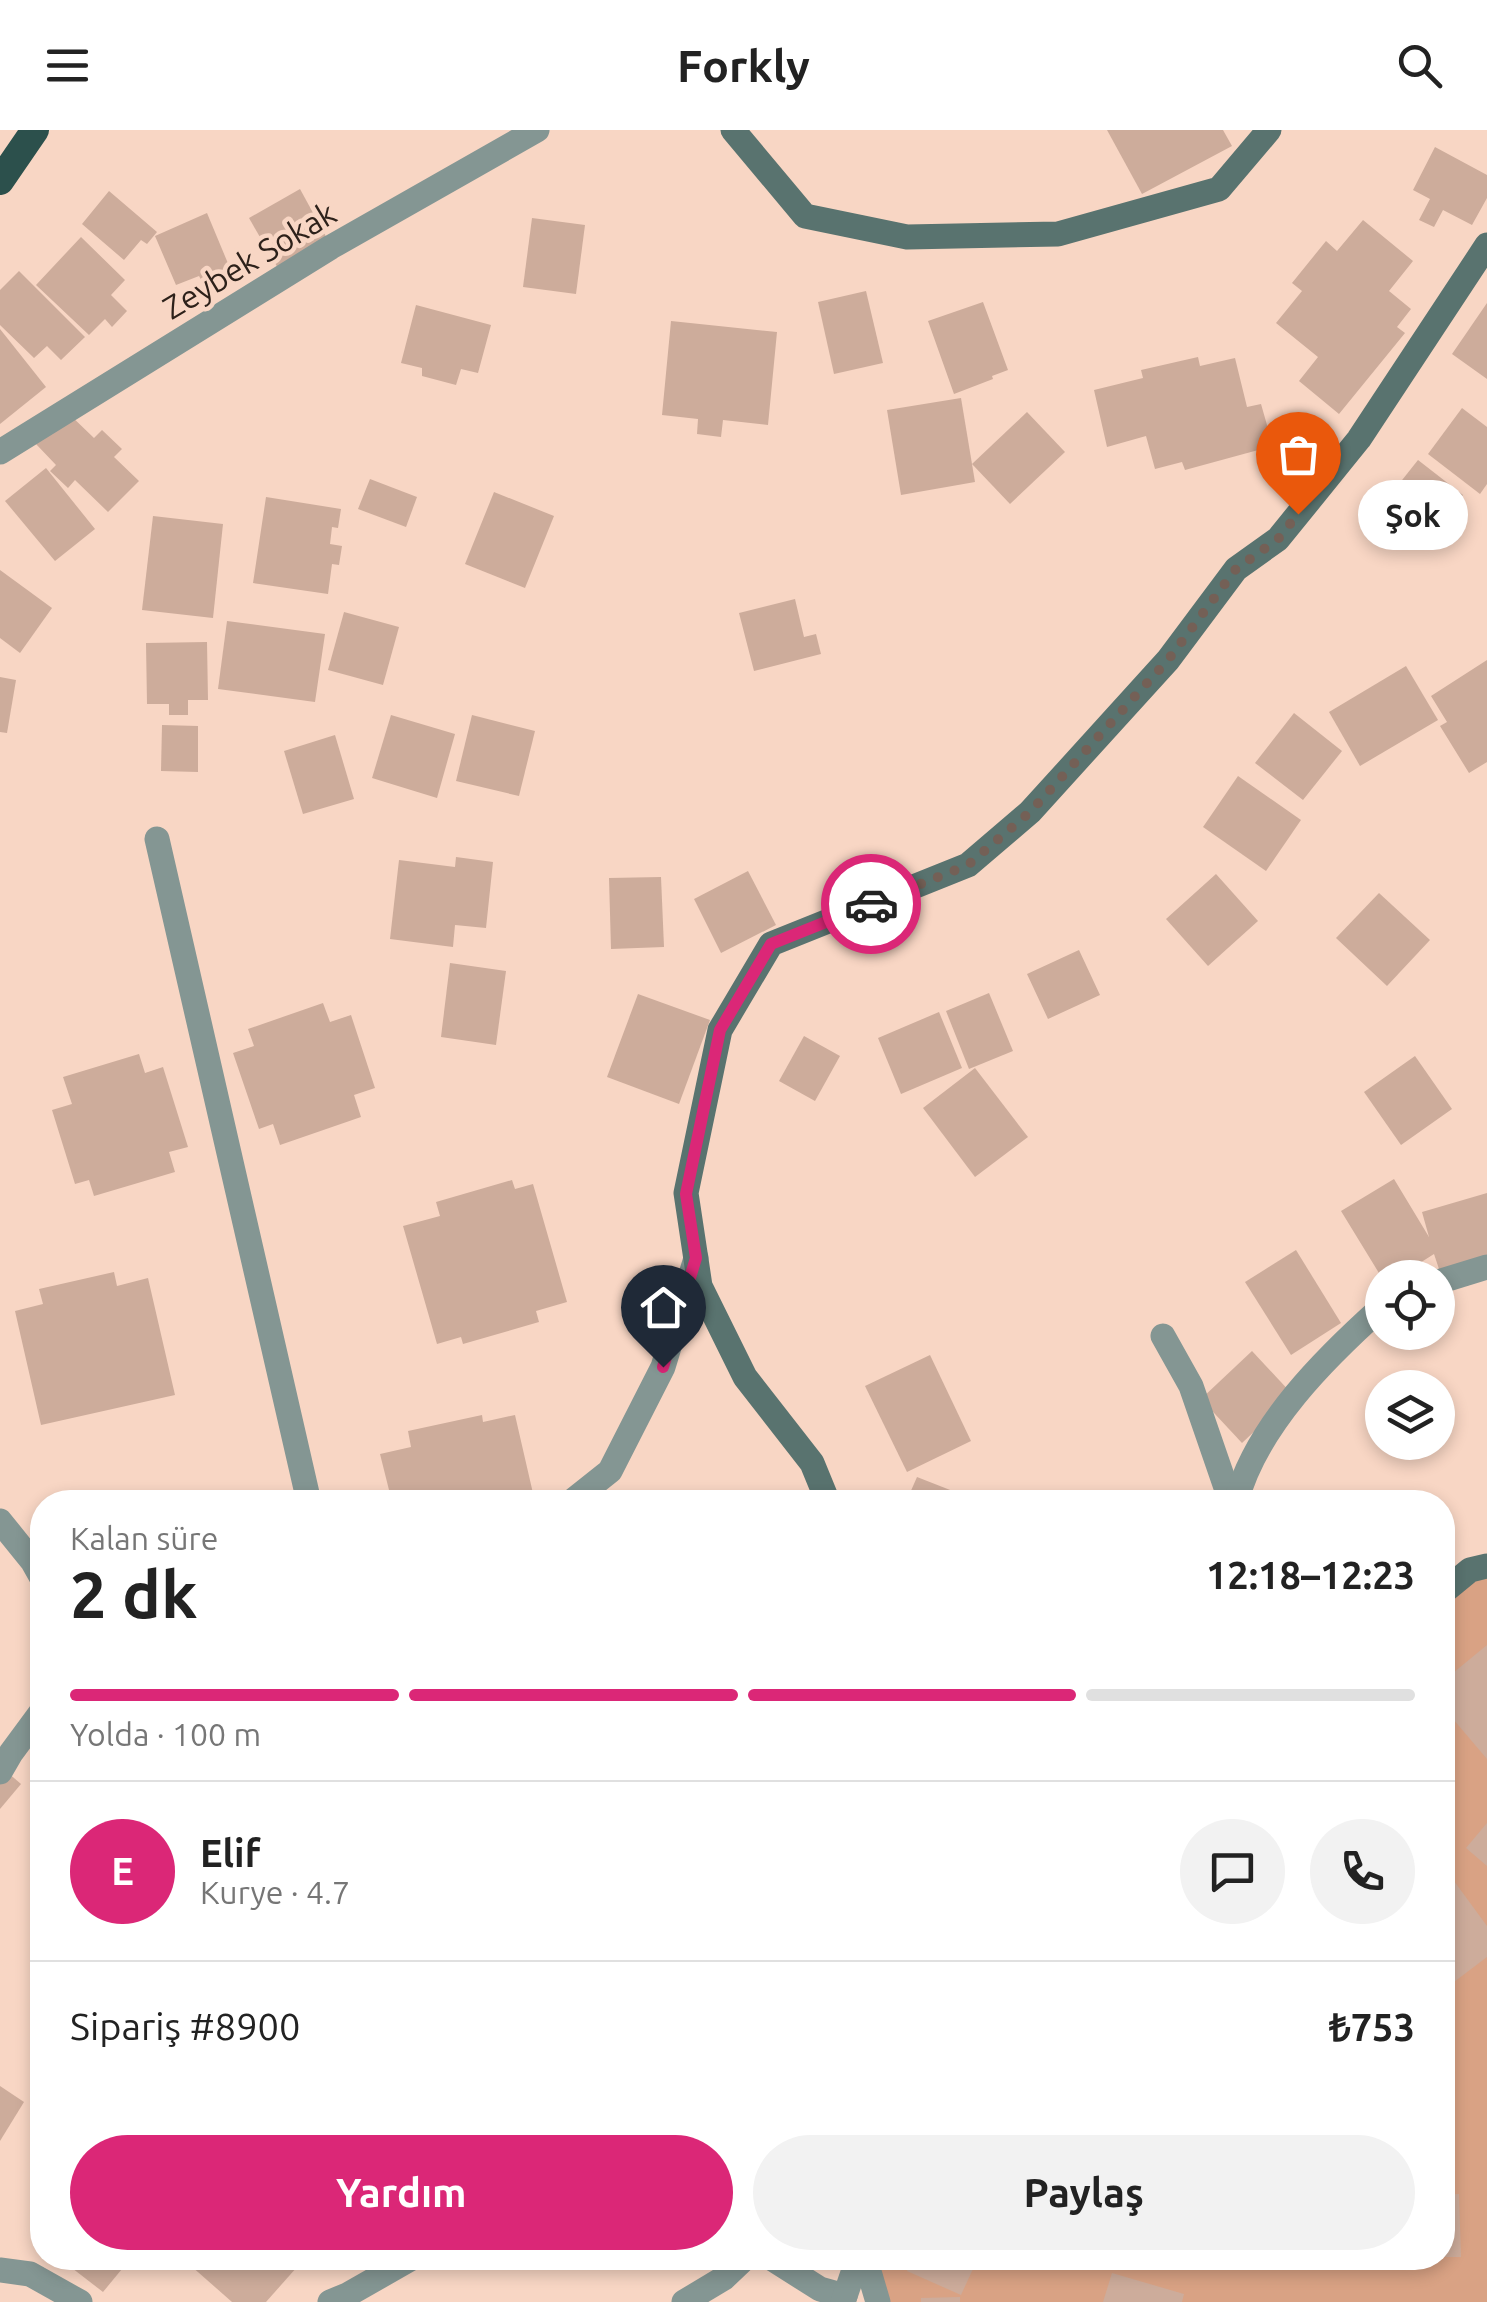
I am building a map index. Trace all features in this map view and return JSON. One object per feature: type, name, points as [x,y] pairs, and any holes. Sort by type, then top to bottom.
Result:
[{"type":"highway","points":[[0,182],[35,130]]},
{"type":"main road","points":[[733,130],[805,216],[907,237],[1058,234],[1218,189],[1269,130]]},
{"type":"main road","points":[[823,1490],[812,1463],[745,1377],[700,1286],[686,1194],[720,1030],[771,944],[968,865],[1030,812],[1168,660],[1236,569],[1278,539],[1359,439],[1487,244]]},
{"type":"main road","points":[[1455,1582],[1470,1570],[1487,1566]]},
{"type":"street","name":"Zeybek Sokak","points":[[0,452],[331,246],[536,130]]},
{"type":"street","points":[[156,839],[306,1490]]},
{"type":"street","points":[[586,1490],[610,1470],[663,1367],[696,1258]]},
{"type":"street","points":[[1455,1276],[1487,1266]]},
{"type":"street","points":[[1238,1490],[1260,1446],[1286,1409],[1365,1322]]},
{"type":"street","points":[[1163,1336],[1191,1386],[1229,1490]]},
{"type":"street","points":[[0,1521],[30,1557]]},
{"type":"street","points":[[0,1772],[30,1727]]},
{"type":"street","points":[[0,2270],[30,2274],[80,2302]]},
{"type":"street","points":[[330,2302],[391,2270]]},
{"type":"street","points":[[684,2302],[732,2270]]},
{"type":"street","points":[[791,2270],[844,2299],[857,2270]]},
{"type":"street","points":[[866,2270],[878,2302]]},
{"type":"shaded area","points":[[1487,1566],[1487,2302],[878,2302],[869,2270],[1455,2270],[1455,1586]]},
{"type":"building","points":[[1107,130],[1223,130],[1232,146],[1142,194]]},
{"type":"building","points":[[1435,147],[1487,175],[1487,198],[1472,225],[1443,210],[1434,227],[1419,220],[1430,199],[1413,190]]},
{"type":"building","points":[[300,189],[329,242],[279,270],[249,218]]},
{"type":"building","points":[[109,191],[157,232],[147,244],[141,240],[124,260],[82,224]]},
{"type":"building","points":[[207,213],[232,273],[204,285],[199,276],[176,285],[155,236]]},
{"type":"building","points":[[532,218],[585,225],[576,294],[523,287]]},
{"type":"building","points":[[1363,220],[1413,261],[1389,291],[1411,309],[1397,327],[1405,333],[1339,414],[1299,381],[1318,357],[1276,323],[1302,291],[1292,283],[1326,241],[1337,251]]},
{"type":"building","points":[[81,237],[125,280],[111,295],[127,311],[112,327],[105,319],[89,335],[36,285]]},
{"type":"building","points":[[19,271],[85,337],[61,360],[47,346],[34,358],[0,325],[0,290]]},
{"type":"building","points":[[866,291],[883,363],[834,374],[818,302]]},
{"type":"building","points":[[983,302],[1008,370],[954,394],[928,321]]},
{"type":"building","points":[[1487,303],[1487,379],[1452,354]]},
{"type":"building","points":[[416,305],[491,325],[478,373],[461,369],[456,385],[422,376],[422,368],[401,363]]},
{"type":"building","points":[[671,321],[777,332],[768,425],[723,420],[721,437],[697,434],[698,419],[662,415]]},
{"type":"building","points":[[0,329],[46,387],[0,424]]},
{"type":"building","points":[[1198,357],[1200,366],[1235,358],[1247,407],[1261,404],[1273,446],[1185,470],[1182,462],[1155,469],[1146,436],[1107,447],[1094,390],[1143,378],[1141,370]]},
{"type":"building","points":[[961,398],[975,482],[901,495],[887,410]]},
{"type":"building","points":[[1462,408],[1487,427],[1487,484],[1480,494],[1428,454]]},
{"type":"building","points":[[67,412],[94,438],[102,430],[122,449],[114,457],[139,481],[108,512],[75,480],[68,488],[50,471],[56,465],[36,444]]},
{"type":"building","points":[[1027,412],[1065,452],[1010,504],[972,464]]},
{"type":"building","points":[[1418,460],[1463,495],[1432,535],[1387,499]]},
{"type":"building","points":[[46,468],[95,529],[55,561],[5,501]]},
{"type":"building","points":[[370,479],[417,497],[406,527],[358,509]]},
{"type":"building","points":[[494,492],[554,516],[525,588],[465,564]]},
{"type":"building","points":[[266,497],[341,509],[338,528],[332,527],[330,544],[342,546],[339,565],[332,564],[328,594],[253,583]]},
{"type":"building","points":[[153,516],[223,524],[213,618],[142,610]]},
{"type":"building","points":[[0,570],[52,608],[20,653],[0,638]]},
{"type":"building","points":[[795,599],[804,637],[816,634],[821,654],[754,671],[739,613]]},
{"type":"building","points":[[344,612],[399,627],[383,685],[328,670]]},
{"type":"building","points":[[227,621],[325,634],[315,702],[218,689]]},
{"type":"building","points":[[207,642],[208,700],[188,700],[188,715],[169,715],[169,704],[147,704],[146,643]]},
{"type":"building","points":[[1487,660],[1487,762],[1469,773],[1440,726],[1447,722],[1431,696]]},
{"type":"building","points":[[1406,666],[1438,720],[1360,766],[1329,712]]},
{"type":"building","points":[[0,677],[16,680],[7,733],[0,732]]},
{"type":"building","points":[[1294,713],[1342,751],[1303,800],[1255,763]]},
{"type":"building","points":[[391,715],[455,734],[437,798],[372,778]]},
{"type":"building","points":[[472,715],[535,731],[519,796],[456,781]]},
{"type":"building","points":[[162,725],[198,726],[198,772],[161,771]]},
{"type":"building","points":[[335,735],[354,799],[303,814],[284,751]]},
{"type":"building","points":[[1238,776],[1301,820],[1266,871],[1203,827]]},
{"type":"building","points":[[456,857],[493,862],[486,928],[455,925],[453,947],[390,939],[399,860],[455,867]]},
{"type":"building","points":[[748,871],[776,925],[721,953],[694,899]]},
{"type":"building","points":[[1216,874],[1258,921],[1208,966],[1166,919]]},
{"type":"building","points":[[661,877],[664,947],[611,949],[609,878]]},
{"type":"building","points":[[1379,893],[1430,940],[1387,986],[1336,938]]},
{"type":"building","points":[[1079,950],[1100,995],[1048,1019],[1027,974]]},
{"type":"building","points":[[450,963],[506,971],[496,1045],[441,1037]]},
{"type":"building","points":[[989,993],[1013,1051],[969,1069],[946,1011]]},
{"type":"building","points":[[638,994],[710,1020],[679,1104],[607,1077]]},
{"type":"building","points":[[323,1003],[330,1022],[351,1015],[375,1088],[354,1095],[361,1117],[280,1145],[273,1124],[259,1129],[233,1053],[254,1046],[248,1029]]},
{"type":"building","points":[[939,1012],[962,1068],[901,1094],[878,1038]]},
{"type":"building","points":[[804,1036],[840,1056],[815,1101],[779,1081]]},
{"type":"building","points":[[139,1054],[145,1073],[163,1067],[188,1147],[169,1152],[175,1172],[94,1196],[89,1180],[75,1184],[52,1110],[72,1104],[63,1077]]},
{"type":"building","points":[[1415,1056],[1452,1109],[1401,1145],[1364,1092]]},
{"type":"building","points":[[975,1068],[1028,1137],[975,1177],[923,1108]]},
{"type":"building","points":[[1394,1179],[1429,1237],[1422,1212],[1487,1193],[1487,1258],[1455,1268],[1455,1260],[1436,1260],[1434,1254],[1424,1260],[1371,1260],[1341,1211]]},
{"type":"building","points":[[512,1180],[515,1189],[533,1184],[567,1302],[536,1311],[539,1322],[463,1344],[461,1337],[437,1344],[403,1226],[440,1216],[436,1202]]},
{"type":"building","points":[[1296,1250],[1341,1323],[1291,1355],[1245,1282]]},
{"type":"building","points":[[114,1272],[117,1286],[148,1278],[175,1395],[41,1425],[15,1311],[43,1304],[39,1289]]},
{"type":"building","points":[[1252,1351],[1293,1395],[1242,1443],[1201,1399]]},
{"type":"building","points":[[930,1355],[971,1441],[907,1472],[865,1386]]},
{"type":"building","points":[[482,1415],[483,1422],[515,1415],[532,1490],[389,1490],[380,1454],[411,1447],[408,1431]]},
{"type":"building","points":[[917,1477],[950,1490],[911,1490]]},
{"type":"building","points":[[1487,1645],[1487,1759],[1455,1721],[1455,1671]]},
{"type":"building","points":[[0,1766],[21,1784],[0,1809]]},
{"type":"building","points":[[1487,1823],[1487,1866],[1466,1848]]},
{"type":"building","points":[[1455,1882],[1487,1926],[1487,1957],[1455,1981]]},
{"type":"building","points":[[0,2086],[24,2102],[0,2141]]},
{"type":"building","points":[[1455,2194],[1459,2194],[1461,2257],[1455,2257]]},
{"type":"building","points":[[75,2270],[121,2270],[103,2292]]},
{"type":"building","points":[[196,2270],[294,2270],[266,2302],[232,2302]]},
{"type":"building","points":[[907,2270],[972,2270],[961,2295]]},
{"type":"building","points":[[1112,2273],[1184,2294],[1182,2302],[1103,2302]]},
{"type":"building","points":[[960,2297],[960,2302],[921,2302],[921,2298]]},
{"type":"way so far","points":[[871,904],[968,865],[1030,812],[1168,660],[1236,569],[1278,539],[1298,514]]},
{"type":"place","name":"Şok","points":[[1298,514]]},
{"type":"route","points":[[663,1367],[696,1258],[686,1194],[720,1030],[771,944],[871,904]]}]
